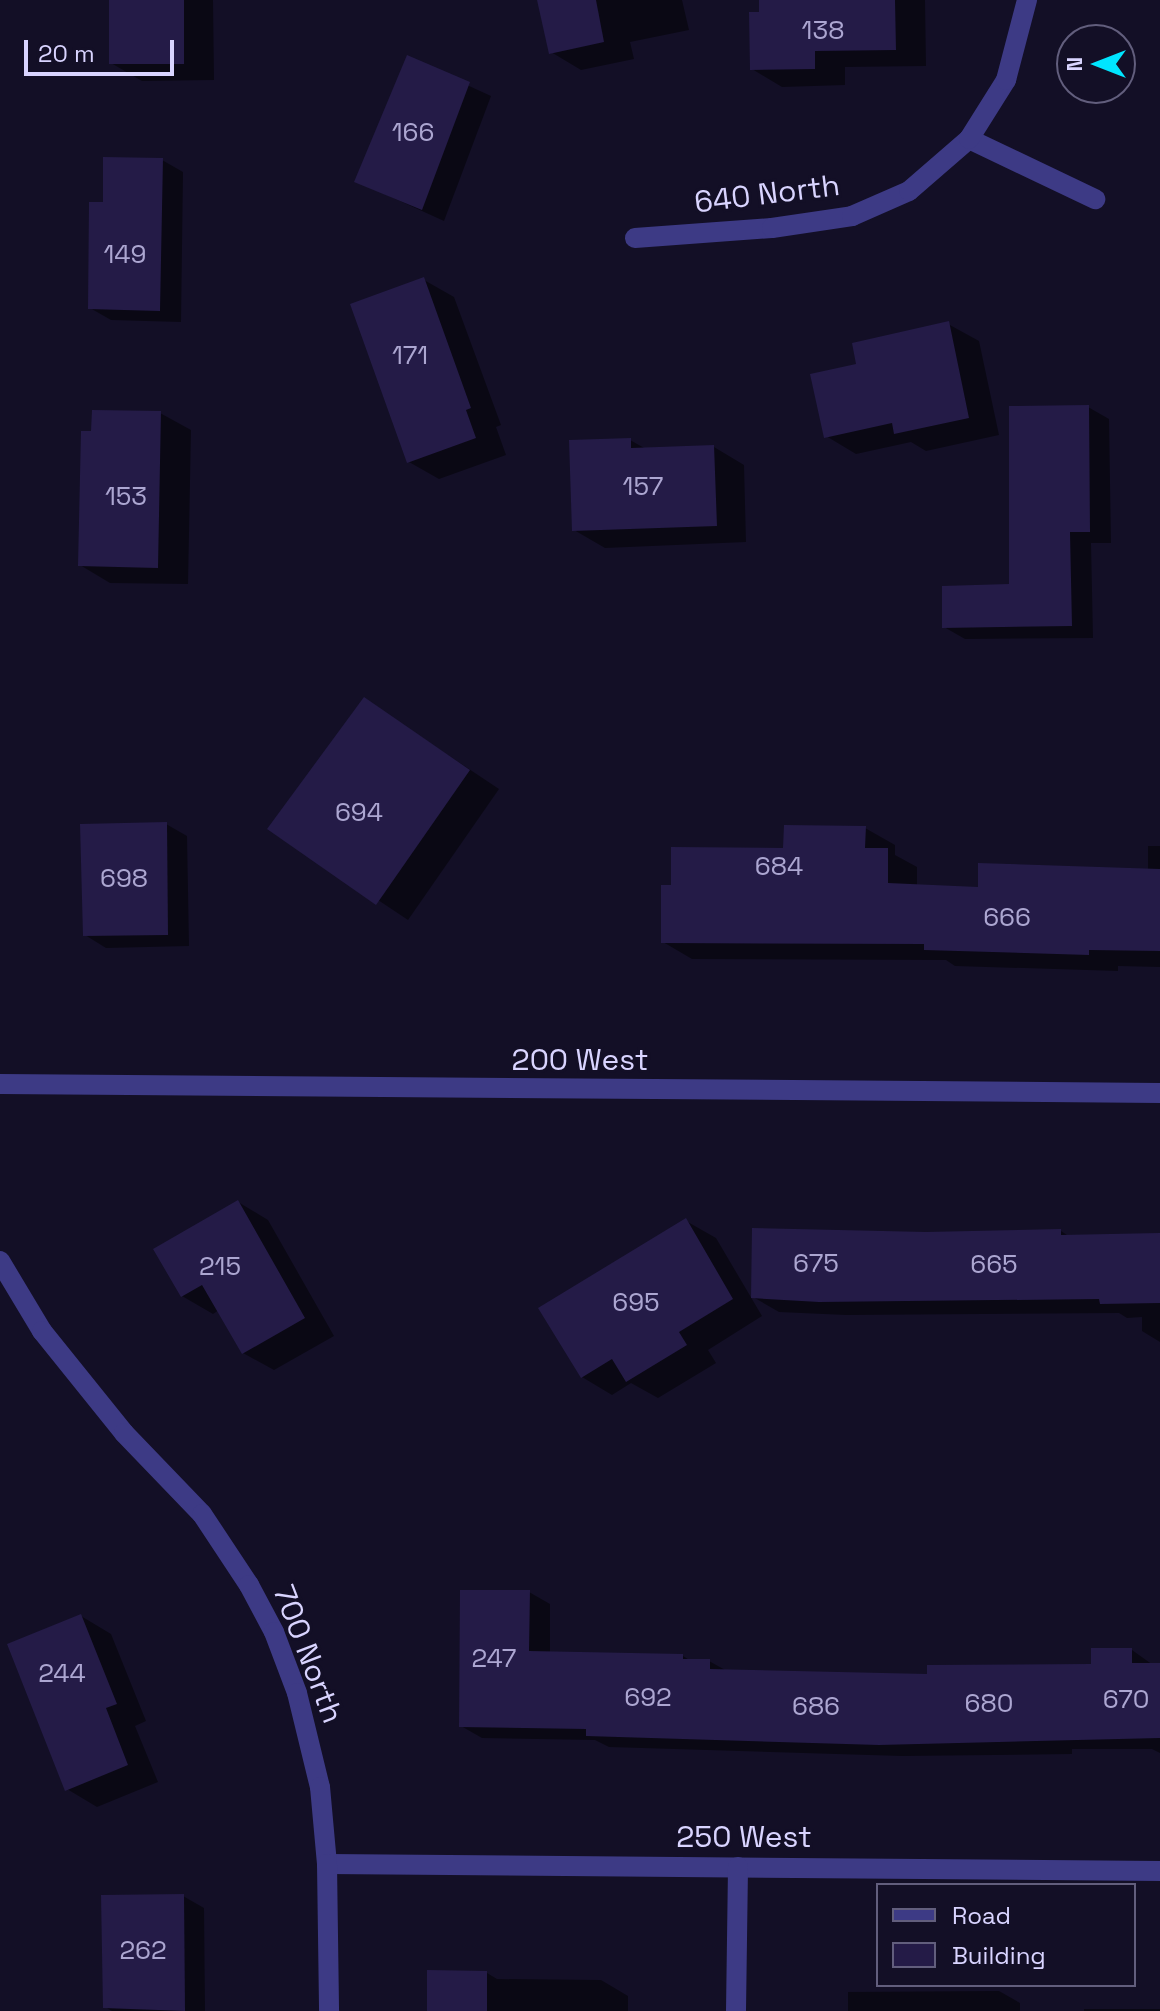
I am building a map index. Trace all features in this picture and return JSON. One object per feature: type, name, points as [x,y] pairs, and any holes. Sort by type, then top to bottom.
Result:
[{"type":"street","name":"640 North","points":[[635,238],[772,228],[852,216],[909,191],[969,139],[1006,80],[1027,0]]},
{"type":"street","points":[[969,139],[1095,199]]},
{"type":"street","name":"200 West","points":[[0,1084],[14,1087],[1160,1093]]},
{"type":"street","name":"700 North","points":[[0,1261],[42,1331],[124,1433],[202,1514],[249,1585],[274,1632],[301,1707],[320,1787],[327,1864],[329,2011]]},
{"type":"street","name":"250 West","points":[[327,1864],[1160,1871]]},
{"type":"street","points":[[736,2011],[738,1867]]},
{"type":"building","points":[[109,0],[184,0],[184,64],[109,64]]},
{"type":"building","points":[[537,0],[596,0],[604,42],[549,54]]},
{"type":"building","points":[[759,0],[895,0],[896,50],[815,51],[815,69],[750,70],[749,12],[759,12]]},
{"type":"building","points":[[407,55],[470,82],[422,210],[354,182]]},
{"type":"building","points":[[103,157],[163,158],[160,311],[88,309],[89,202],[103,202]]},
{"type":"building","points":[[424,277],[471,408],[466,410],[476,438],[407,463],[350,304]]},
{"type":"building","points":[[949,321],[969,418],[894,434],[892,423],[824,438],[810,374],[856,364],[852,343]]},
{"type":"building","points":[[1089,405],[1090,532],[1070,532],[1072,626],[942,628],[942,586],[1009,584],[1009,406]]},
{"type":"building","points":[[92,410],[161,411],[158,568],[78,566],[81,431],[91,431]]},
{"type":"building","points":[[631,438],[631,448],[714,445],[717,526],[572,531],[569,440]]},
{"type":"building","points":[[364,697],[470,770],[376,905],[267,829]]},
{"type":"building","points":[[167,822],[168,935],[83,936],[80,824]]},
{"type":"building","points":[[784,825],[866,826],[865,848],[888,848],[888,883],[978,887],[978,863],[1160,869],[1160,951],[1089,950],[1089,955],[924,950],[924,944],[661,943],[661,885],[671,885],[671,847],[783,848]]},
{"type":"building","points":[[238,1200],[305,1318],[242,1354],[202,1285],[181,1297],[153,1249]]},
{"type":"building","points":[[686,1218],[733,1299],[679,1332],[687,1345],[626,1382],[612,1359],[581,1378],[538,1308]]},
{"type":"building","points":[[752,1228],[926,1232],[1061,1229],[1061,1235],[1160,1233],[1160,1303],[1100,1304],[1099,1299],[819,1302],[751,1298]]},
{"type":"building","points":[[460,1590],[530,1590],[529,1651],[683,1654],[683,1659],[710,1659],[710,1669],[927,1674],[927,1665],[1091,1664],[1091,1648],[1132,1648],[1132,1663],[1160,1663],[1160,1738],[879,1745],[586,1736],[586,1729],[459,1727]]},
{"type":"building","points":[[81,1614],[117,1704],[106,1708],[128,1765],[65,1791],[7,1644]]},
{"type":"building","points":[[184,1894],[185,2011],[103,2008],[101,1895]]},
{"type":"building","points":[[427,1970],[487,1971],[487,2011],[427,2011]]}]
